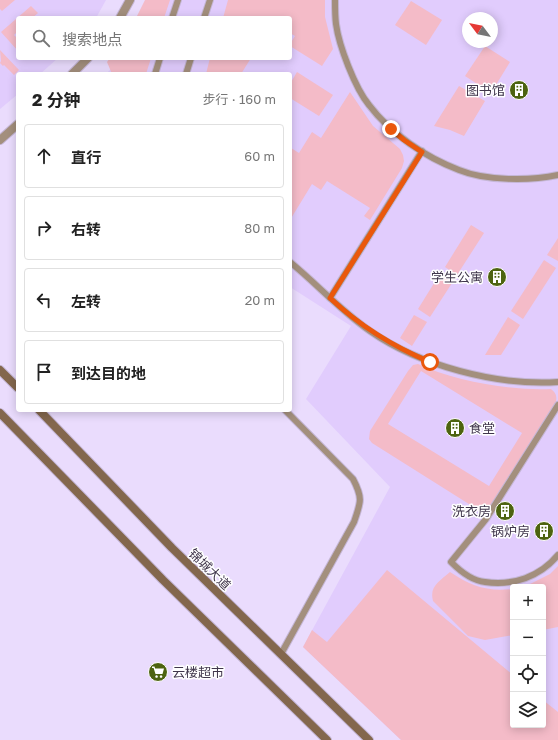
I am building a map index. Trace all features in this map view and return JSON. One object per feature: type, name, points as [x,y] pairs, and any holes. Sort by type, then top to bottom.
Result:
[{"type":"main road","points":[[0,370],[16,386]]},
{"type":"main road","name":"锦城大道","points":[[41,412],[172,548],[369,740]]},
{"type":"main road","points":[[0,414],[169,585],[327,740]]},
{"type":"street","points":[[121,16],[130,0]]},
{"type":"street","points":[[74,72],[86,60]]},
{"type":"street","points":[[0,140],[16,126]]},
{"type":"lane","points":[[173,16],[178,0]]},
{"type":"lane","points":[[205,16],[210,0]]},
{"type":"lane","points":[[335,0],[336,25],[350,71],[357,86],[368,104],[379,117],[404,140],[422,152],[460,171],[477,175],[521,180],[558,175]]},
{"type":"lane","points":[[157,72],[160,60]]},
{"type":"lane","points":[[187,72],[190,60]]},
{"type":"lane","points":[[330,298],[422,152]]},
{"type":"lane","points":[[292,264],[371,332],[407,352],[430,362],[491,378],[526,382],[556,383]]},
{"type":"lane","points":[[558,405],[486,519],[451,562],[464,573],[485,582],[508,582],[529,578],[543,570],[558,556]]},
{"type":"lane","points":[[281,654],[354,522],[361,503],[359,491],[352,479],[287,412]]},
{"type":"shaded area","points":[[0,0],[106,0],[97,16],[16,16],[16,60],[56,60],[42,72],[16,72],[16,96],[0,109]]},
{"type":"shaded area","points":[[0,0],[15,0],[2,11],[0,9]]},
{"type":"shaded area","points":[[145,0],[170,0],[165,16],[137,16]]},
{"type":"shaded area","points":[[156,0],[558,0],[558,740],[401,740],[303,647],[390,487],[306,399],[351,326],[292,288],[292,72],[108,72],[119,60],[292,60],[292,16],[148,16]]},
{"type":"shaded area","points":[[228,0],[325,0],[325,17],[333,49],[322,66],[292,47],[292,41],[295,36],[292,34],[292,16],[224,16]]},
{"type":"shaded area","points":[[411,1],[442,20],[426,45],[395,25]]},
{"type":"shaded area","points":[[31,6],[38,13],[34,16],[19,16]]},
{"type":"shaded area","points":[[16,19],[16,33],[14,35],[16,37],[16,49],[1,32]]},
{"type":"shaded area","points":[[484,48],[488,48],[510,62],[491,93],[465,76]]},
{"type":"shaded area","points":[[0,50],[19,70],[14,75],[0,63]]},
{"type":"shaded area","points":[[108,60],[150,60],[147,72],[111,72],[107,62]]},
{"type":"shaded area","points":[[210,60],[250,60],[242,72],[206,72]]},
{"type":"shaded area","points":[[297,72],[333,95],[319,116],[292,99],[292,81]]},
{"type":"shaded area","points":[[459,86],[485,101],[464,136],[450,130],[434,126]]},
{"type":"shaded area","points":[[350,92],[373,126],[400,149],[404,161],[402,168],[370,220],[364,216],[370,208],[327,181],[321,190],[312,184],[292,217],[292,149],[299,153],[312,132],[321,138]]},
{"type":"shaded area","points":[[471,225],[484,233],[457,275],[445,267]]},
{"type":"shaded area","points":[[558,238],[558,261],[547,255]]},
{"type":"shaded area","points":[[544,260],[556,268],[523,319],[511,311]]},
{"type":"shaded area","points":[[441,272],[454,280],[430,317],[418,309]]},
{"type":"shaded area","points":[[414,315],[427,322],[412,346],[400,338]]},
{"type":"shaded area","points":[[508,317],[520,325],[501,355],[485,355]]},
{"type":"shaded area","points":[[418,364],[449,375],[483,384],[518,388],[551,389],[555,393],[556,402],[490,507],[485,510],[480,511],[372,443],[369,439],[370,431],[413,365]],"holes":[[[421,371],[522,433],[489,486],[388,424]]]},
{"type":"shaded area","points":[[558,566],[558,627],[546,629],[546,584],[530,584],[550,574]]},
{"type":"shaded area","points":[[387,570],[510,672],[510,728],[546,728],[546,702],[558,712],[558,740],[401,740],[303,647],[312,630],[327,642]]},
{"type":"shaded area","points":[[450,572],[465,581],[480,587],[495,590],[510,589],[510,636],[485,640],[468,636],[433,601],[433,591],[439,581]]},
{"type":"place","name":"图书馆","points":[[519,90]]},
{"type":"place","name":"学生公寓","points":[[497,277]]},
{"type":"place","name":"食堂","points":[[455,428]]},
{"type":"place","name":"洗衣房","points":[[505,511]]},
{"type":"place","name":"锅炉房","points":[[544,531]]},
{"type":"place","name":"云楼超市","points":[[158,672]]},
{"type":"route","points":[[391,129],[422,152],[330,298],[371,332],[407,352],[430,362]]}]
